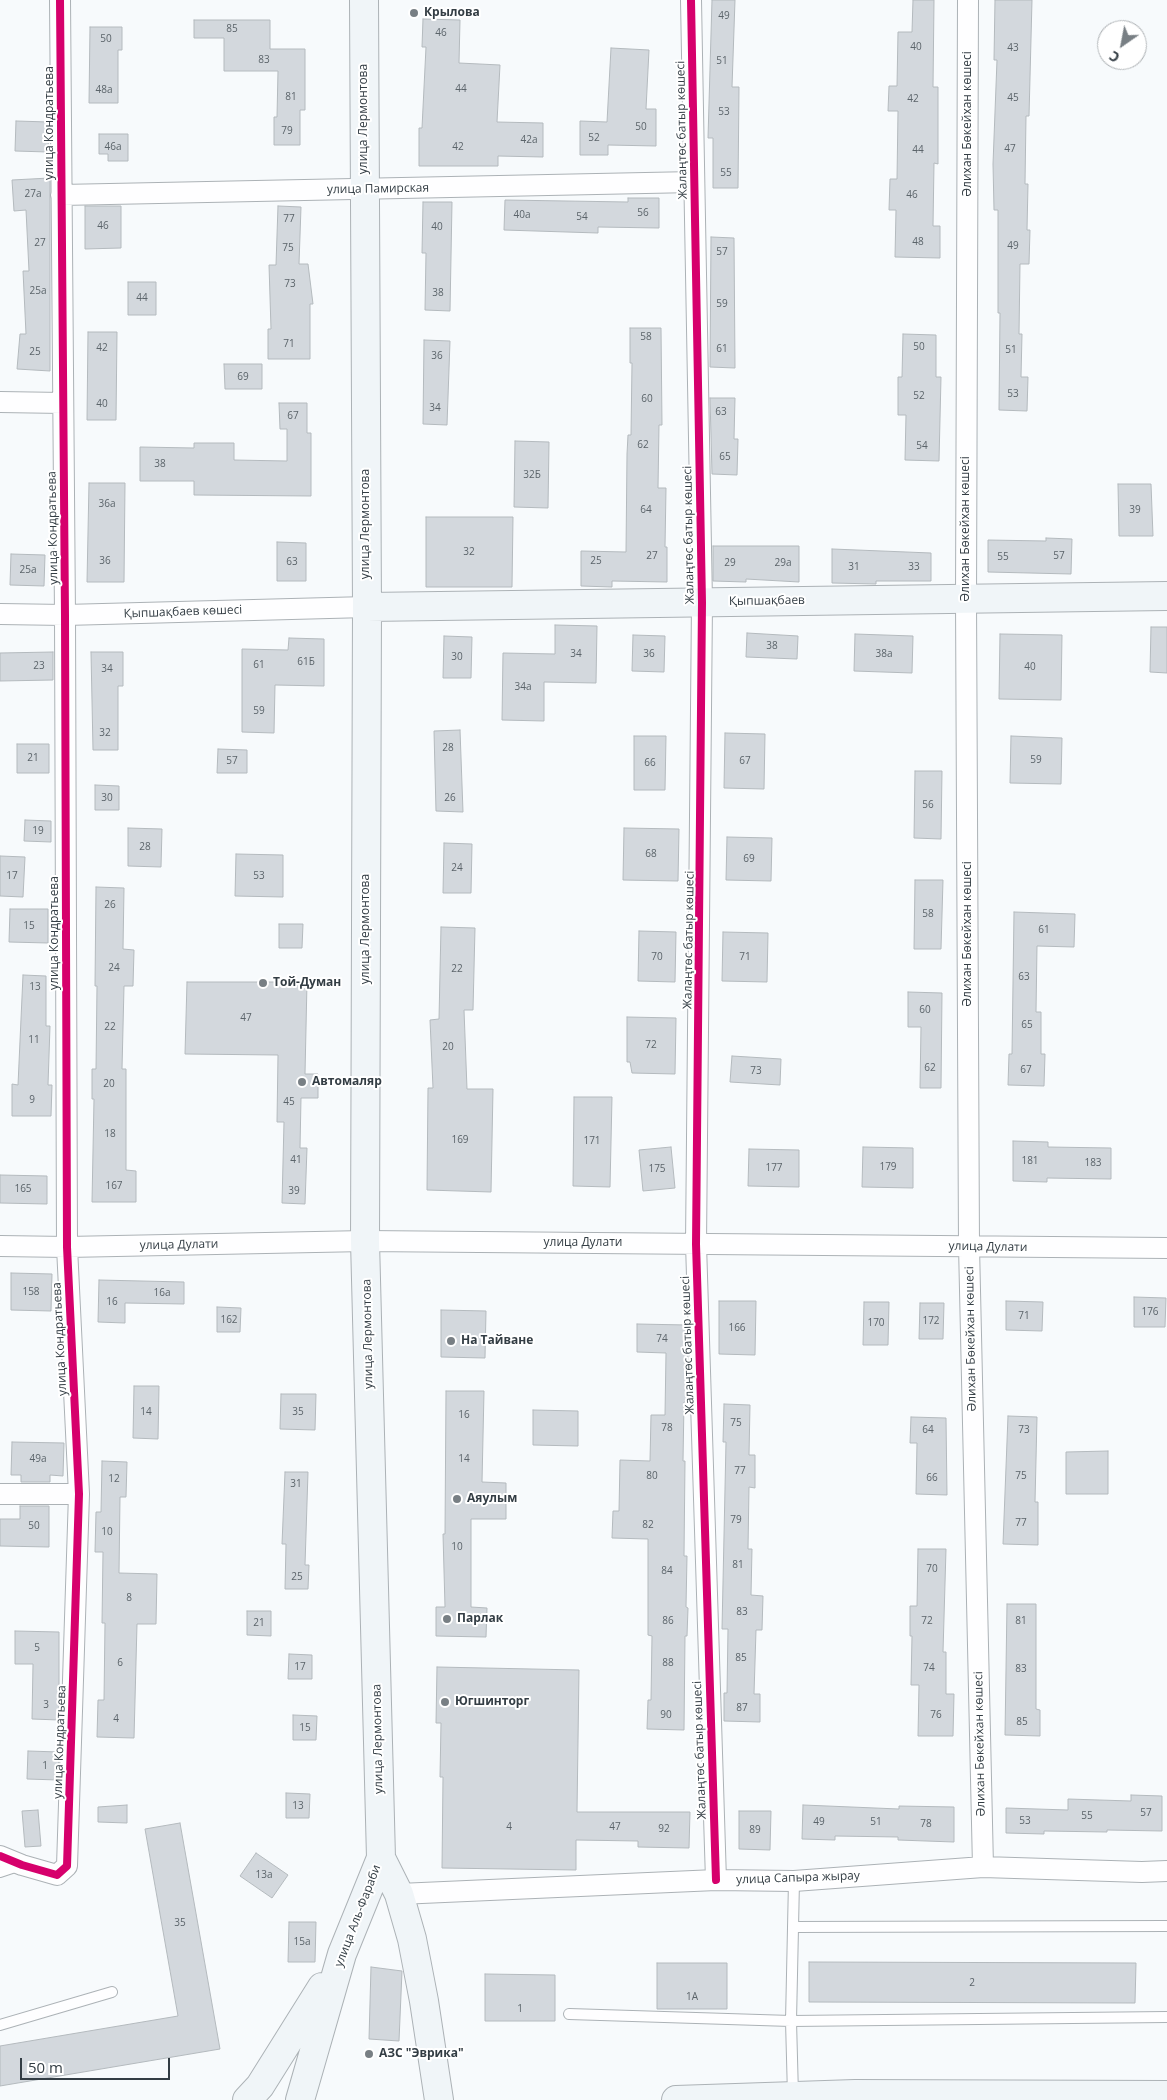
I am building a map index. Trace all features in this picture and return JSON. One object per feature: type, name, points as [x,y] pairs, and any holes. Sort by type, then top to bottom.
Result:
[{"type":"main road","name":"улица Лермонтова","points":[[364,0],[366,607],[365,1242],[381,1858]]},
{"type":"main road","name":"Қыпшақбаев","points":[[366,607],[1167,596]]},
{"type":"main road","name":"улица Аль-Фараби","points":[[381,1858],[399,1894],[412,1939],[439,2100]]},
{"type":"main road","name":"улица Аль-Фараби","points":[[300,2100],[342,1954],[381,1858]]},
{"type":"main road","points":[[247,2100],[260,2086],[342,1954]]},
{"type":"main road","points":[[676,2100],[855,2094],[980,2097],[1167,2095]]},
{"type":"street","name":"улица Кондратьева","points":[[22,1865],[57,1875],[67,1866],[79,1494],[67,1248],[65,616],[60,0]]},
{"type":"street","name":"Жалаңтөс батыр көшесі","points":[[691,0],[702,602],[696,1244],[716,1880]]},
{"type":"street","name":"Әлихан Бөкейхан көшесі","points":[[968,0],[966,598],[969,1246],[983,1867]]},
{"type":"street","name":"улица Памирская","points":[[61,195],[694,182]]},
{"type":"street","points":[[0,402],[63,403]]},
{"type":"street","name":"Қыпшақбаев көшесі","points":[[0,614],[65,616],[366,607]]},
{"type":"street","name":"улица Дулати","points":[[0,1246],[67,1248],[365,1242],[1167,1248]]},
{"type":"street","points":[[0,1494],[79,1494]]},
{"type":"street","points":[[0,1856],[22,1865]]},
{"type":"street","name":"улица Сапыра жырау","points":[[399,1894],[716,1880],[794,1881],[983,1867],[1142,1872],[1167,1871]]},
{"type":"lane","points":[[0,1872],[22,1865]]},
{"type":"lane","points":[[793,2096],[791,2021],[794,1881]]},
{"type":"lane","points":[[793,1927],[1167,1926]]},
{"type":"lane","points":[[0,2025],[112,1992]]},
{"type":"lane","points":[[569,2014],[791,2021],[1167,2017]]},
{"type":"building","points":[[712,0],[735,0],[732,87],[739,87],[738,188],[713,188],[713,138],[708,138]]},
{"type":"building","points":[[913,0],[934,0],[933,87],[938,87],[938,164],[934,163],[933,226],[940,226],[940,258],[895,257],[896,210],[889,210],[890,179],[897,179],[898,111],[888,111],[889,86],[897,86],[898,32],[912,32]]},
{"type":"building","points":[[995,0],[1032,0],[1029,116],[1026,116],[1025,184],[1028,184],[1027,230],[1030,230],[1029,264],[1020,264],[1019,334],[1022,334],[1021,377],[1028,377],[1027,411],[999,410],[998,210],[994,210],[993,164],[997,60],[994,60]]},
{"type":"building","points":[[423,19],[460,20],[459,63],[500,65],[497,122],[543,123],[543,157],[498,156],[498,166],[419,166],[419,128],[422,128],[426,47],[422,47]]},
{"type":"building","points":[[194,20],[270,20],[270,49],[305,49],[305,110],[300,110],[300,145],[274,145],[274,117],[277,117],[278,71],[224,71],[224,38],[194,38]]},
{"type":"building","points":[[90,27],[122,27],[122,50],[118,50],[118,103],[89,103]]},
{"type":"building","points":[[611,48],[649,50],[646,109],[656,109],[656,146],[608,145],[608,155],[580,155],[580,121],[607,122]]},
{"type":"building","points":[[16,121],[49,122],[48,152],[15,151]]},
{"type":"building","points":[[99,134],[128,134],[128,161],[108,161],[108,154],[99,154]]},
{"type":"building","points":[[50,178],[50,371],[17,369],[20,334],[26,334],[23,271],[29,271],[26,210],[14,211],[12,180]]},
{"type":"building","points":[[628,198],[659,198],[659,228],[598,227],[598,233],[504,230],[505,200],[628,202]]},
{"type":"building","points":[[423,202],[452,202],[450,311],[425,310],[426,253],[422,253]]},
{"type":"building","points":[[85,206],[121,206],[121,248],[85,249]]},
{"type":"building","points":[[278,206],[301,207],[299,264],[308,264],[313,304],[310,304],[310,359],[268,359],[268,329],[271,329],[269,265],[276,265]]},
{"type":"building","points":[[711,237],[734,238],[735,368],[710,367]]},
{"type":"building","points":[[128,282],[156,282],[156,315],[128,315]]},
{"type":"building","points":[[630,328],[661,328],[662,425],[659,425],[658,488],[666,488],[665,547],[667,547],[667,582],[612,581],[612,587],[581,586],[581,551],[626,552],[627,454],[628,435],[631,435],[632,363],[630,363]]},
{"type":"building","points":[[88,332],[117,332],[116,420],[87,420]]},
{"type":"building","points":[[903,334],[936,335],[936,377],[941,377],[939,461],[905,460],[906,415],[898,415],[898,377],[902,377]]},
{"type":"building","points":[[424,340],[450,341],[447,425],[423,424]]},
{"type":"building","points":[[224,364],[262,364],[262,389],[225,389]]},
{"type":"building","points":[[710,398],[735,398],[734,439],[738,439],[737,475],[712,474]]},
{"type":"building","points":[[279,403],[307,403],[307,433],[311,433],[311,496],[194,495],[194,481],[140,481],[140,447],[194,448],[194,443],[234,443],[234,460],[287,461],[287,429],[280,429]]},
{"type":"building","points":[[515,441],[549,442],[548,508],[514,507]]},
{"type":"building","points":[[89,483],[125,483],[124,582],[87,582]]},
{"type":"building","points":[[1118,484],[1151,484],[1153,536],[1119,536]]},
{"type":"building","points":[[426,517],[513,517],[512,587],[426,587]]},
{"type":"building","points":[[1046,538],[1072,539],[1071,574],[988,572],[988,540],[1046,541]]},
{"type":"building","points":[[277,542],[306,543],[306,581],[277,581]]},
{"type":"building","points":[[713,546],[799,546],[799,582],[746,579],[746,582],[713,581]]},
{"type":"building","points":[[832,549],[931,553],[931,581],[876,581],[876,584],[832,583]]},
{"type":"building","points":[[11,554],[45,555],[44,586],[10,585]]},
{"type":"building","points":[[555,625],[597,626],[596,683],[544,682],[544,721],[502,720],[503,653],[555,654]]},
{"type":"building","points":[[1151,627],[1167,627],[1167,673],[1150,672]]},
{"type":"building","points":[[747,633],[798,636],[797,659],[746,657]]},
{"type":"building","points":[[855,634],[913,636],[912,673],[854,671]]},
{"type":"building","points":[[1000,634],[1062,635],[1061,700],[999,699]]},
{"type":"building","points":[[633,635],[665,636],[664,672],[632,671]]},
{"type":"building","points":[[444,636],[472,637],[471,678],[443,678]]},
{"type":"building","points":[[289,638],[324,639],[324,686],[275,685],[274,733],[242,732],[242,649],[288,650]]},
{"type":"building","points":[[53,652],[53,680],[0,681],[0,653]]},
{"type":"building","points":[[91,652],[123,652],[123,686],[118,686],[118,750],[93,750]]},
{"type":"building","points":[[460,730],[463,812],[436,811],[434,731]]},
{"type":"building","points":[[725,733],[765,734],[764,789],[724,788]]},
{"type":"building","points":[[634,736],[666,736],[665,790],[634,790]]},
{"type":"building","points":[[1011,736],[1062,738],[1061,784],[1010,783]]},
{"type":"building","points":[[17,744],[49,744],[49,773],[17,773]]},
{"type":"building","points":[[218,749],[247,750],[247,773],[217,773]]},
{"type":"building","points":[[915,771],[942,771],[941,839],[914,838]]},
{"type":"building","points":[[95,785],[119,786],[119,810],[95,810]]},
{"type":"building","points":[[25,820],[51,821],[51,842],[24,841]]},
{"type":"building","points":[[128,828],[162,829],[161,867],[128,866]]},
{"type":"building","points":[[624,828],[679,829],[678,881],[623,880]]},
{"type":"building","points":[[727,837],[772,838],[771,881],[726,880]]},
{"type":"building","points":[[444,843],[472,844],[471,893],[443,893]]},
{"type":"building","points":[[236,854],[283,855],[283,897],[235,896]]},
{"type":"building","points":[[0,856],[25,857],[23,897],[0,896]]},
{"type":"building","points":[[915,880],[943,880],[941,949],[914,949]]},
{"type":"building","points":[[96,887],[124,888],[123,949],[134,950],[133,986],[124,986],[122,1069],[126,1069],[126,1170],[136,1171],[136,1202],[92,1202],[94,1099],[92,1099],[92,1069],[96,1069]]},
{"type":"building","points":[[10,909],[48,909],[48,943],[9,942]]},
{"type":"building","points":[[1014,912],[1075,914],[1074,947],[1037,946],[1036,1012],[1041,1012],[1041,1054],[1045,1054],[1044,1086],[1008,1085],[1009,1054],[1012,1054]]},
{"type":"building","points":[[279,924],[303,924],[302,948],[279,948]]},
{"type":"building","points":[[441,927],[475,928],[473,1010],[464,1010],[467,1089],[493,1089],[491,1192],[427,1190],[428,1088],[433,1088],[430,1020],[439,1019]]},
{"type":"building","points":[[639,931],[676,932],[675,982],[638,981]]},
{"type":"building","points":[[723,932],[768,933],[767,982],[722,981]]},
{"type":"building","points":[[23,975],[46,976],[46,1026],[50,1026],[48,1085],[52,1085],[51,1116],[12,1116],[12,1084],[18,1085]]},
{"type":"building","points":[[187,982],[307,982],[305,1074],[318,1074],[318,1098],[301,1098],[300,1148],[307,1148],[305,1204],[282,1203],[284,1122],[277,1122],[278,1055],[185,1054]]},
{"type":"building","points":[[908,992],[942,993],[941,1088],[920,1088],[921,1027],[908,1027]]},
{"type":"building","points":[[627,1017],[676,1018],[675,1074],[632,1073],[630,1062],[627,1062]]},
{"type":"building","points":[[732,1056],[781,1059],[780,1085],[730,1082]]},
{"type":"building","points":[[574,1097],[612,1097],[610,1187],[573,1186]]},
{"type":"building","points":[[1013,1141],[1048,1142],[1048,1147],[1111,1148],[1111,1179],[1047,1178],[1047,1182],[1013,1181]]},
{"type":"building","points":[[671,1147],[675,1188],[643,1191],[639,1150]]},
{"type":"building","points":[[863,1147],[913,1148],[913,1188],[862,1187]]},
{"type":"building","points":[[749,1149],[799,1150],[799,1187],[748,1186]]},
{"type":"building","points":[[0,1175],[47,1176],[47,1204],[0,1203]]},
{"type":"building","points":[[11,1273],[52,1274],[51,1311],[11,1310]]},
{"type":"building","points":[[99,1280],[184,1282],[184,1304],[125,1303],[125,1323],[98,1322]]},
{"type":"building","points":[[1134,1297],[1166,1298],[1165,1327],[1134,1327]]},
{"type":"building","points":[[719,1301],[756,1301],[755,1355],[719,1354]]},
{"type":"building","points":[[1006,1301],[1043,1302],[1042,1331],[1006,1330]]},
{"type":"building","points":[[864,1302],[889,1302],[888,1345],[863,1345]]},
{"type":"building","points":[[920,1303],[944,1303],[943,1339],[919,1339]]},
{"type":"building","points":[[217,1307],[241,1308],[240,1332],[217,1332]]},
{"type":"building","points":[[441,1310],[486,1311],[485,1358],[441,1357]]},
{"type":"building","points":[[637,1324],[687,1325],[688,1402],[684,1402],[683,1461],[685,1461],[684,1556],[687,1556],[686,1607],[688,1608],[687,1636],[685,1636],[684,1730],[647,1729],[648,1700],[651,1700],[652,1636],[648,1635],[648,1539],[612,1538],[613,1511],[619,1511],[620,1460],[650,1461],[651,1415],[665,1415],[666,1353],[637,1352]]},
{"type":"building","points":[[134,1386],[159,1386],[158,1439],[133,1438]]},
{"type":"building","points":[[446,1391],[484,1391],[482,1482],[506,1483],[506,1519],[471,1519],[471,1607],[487,1608],[486,1637],[436,1636],[436,1607],[445,1607],[443,1534],[445,1534]]},
{"type":"building","points":[[281,1394],[316,1394],[315,1430],[280,1429]]},
{"type":"building","points":[[724,1404],[750,1405],[749,1455],[755,1455],[755,1488],[749,1487],[748,1549],[752,1549],[751,1595],[763,1596],[762,1630],[756,1630],[754,1694],[760,1694],[760,1722],[724,1721],[724,1693],[727,1693],[728,1629],[722,1629],[726,1442],[723,1442]]},
{"type":"building","points":[[533,1410],[578,1411],[578,1446],[533,1445]]},
{"type":"building","points":[[1008,1416],[1037,1417],[1035,1502],[1038,1502],[1038,1545],[1003,1544]]},
{"type":"building","points":[[911,1417],[946,1418],[947,1495],[916,1494],[917,1443],[910,1443]]},
{"type":"building","points":[[12,1442],[64,1443],[63,1476],[50,1475],[50,1482],[21,1482],[21,1475],[11,1475]]},
{"type":"building","points":[[1108,1451],[1108,1494],[1066,1494],[1066,1452]]},
{"type":"building","points":[[102,1461],[127,1462],[126,1497],[120,1497],[119,1573],[157,1574],[156,1624],[137,1624],[134,1738],[97,1737],[98,1700],[104,1700],[105,1623],[102,1623],[103,1552],[95,1552],[96,1512],[101,1512]]},
{"type":"building","points":[[285,1472],[308,1472],[305,1565],[309,1565],[308,1589],[285,1589],[286,1544],[282,1544]]},
{"type":"building","points":[[20,1506],[49,1506],[49,1547],[0,1546],[0,1519],[20,1519]]},
{"type":"building","points":[[918,1549],[946,1549],[943,1652],[946,1652],[946,1694],[954,1694],[953,1736],[918,1736],[919,1685],[911,1685],[912,1636],[910,1636],[910,1606],[917,1606]]},
{"type":"building","points":[[1007,1604],[1036,1604],[1036,1709],[1040,1710],[1040,1736],[1005,1735]]},
{"type":"building","points":[[247,1611],[271,1611],[271,1636],[247,1635]]},
{"type":"building","points":[[15,1631],[59,1632],[59,1720],[32,1719],[33,1664],[15,1664]]},
{"type":"building","points":[[289,1654],[312,1655],[312,1679],[288,1679]]},
{"type":"building","points":[[437,1667],[579,1670],[577,1812],[690,1812],[689,1848],[638,1847],[638,1841],[576,1840],[576,1870],[442,1868],[443,1777],[440,1777],[441,1723],[436,1723]]},
{"type":"building","points":[[293,1715],[317,1716],[316,1740],[293,1740]]},
{"type":"building","points":[[28,1751],[59,1752],[58,1780],[27,1779]]},
{"type":"building","points":[[286,1793],[310,1794],[309,1818],[286,1818]]},
{"type":"building","points":[[1131,1795],[1162,1796],[1162,1831],[1107,1830],[1107,1832],[1044,1831],[1044,1834],[1006,1833],[1006,1808],[1068,1810],[1068,1799],[1131,1801]]},
{"type":"building","points":[[127,1805],[127,1823],[98,1822],[98,1807]]},
{"type":"building","points":[[803,1805],[899,1809],[899,1806],[954,1807],[954,1842],[898,1840],[898,1837],[835,1836],[835,1840],[802,1839]]},
{"type":"building","points":[[38,1810],[41,1846],[25,1847],[22,1811]]},
{"type":"building","points":[[739,1811],[771,1811],[770,1850],[739,1849]]},
{"type":"building","points":[[180,1823],[220,2049],[0,2086],[0,2046],[178,2016],[145,1829]]},
{"type":"building","points":[[256,1853],[288,1875],[272,1898],[240,1876]]},
{"type":"building","points":[[289,1922],[316,1922],[315,1962],[288,1962]]},
{"type":"building","points":[[809,1962],[1136,1963],[1135,2003],[809,2002]]},
{"type":"building","points":[[657,1963],[727,1963],[727,2009],[657,2009]]},
{"type":"building","points":[[371,1967],[402,1971],[399,2041],[369,2039]]},
{"type":"building","points":[[485,1974],[555,1975],[555,2021],[485,2021]]},
{"type":"cycle path","points":[[0,1856],[22,1865],[57,1875],[67,1866],[79,1494],[67,1247],[65,615],[60,0]]},
{"type":"cycle path","points":[[691,0],[702,602],[696,1244],[716,1880]]},
{"type":"place","name":"Крылова","points":[[414,13]]},
{"type":"place","name":"Той-Думан","points":[[263,983]]},
{"type":"place","name":"Автомаляр","points":[[302,1082]]},
{"type":"place","name":"На Тайване","points":[[451,1341]]},
{"type":"place","name":"Аяулым","points":[[457,1499]]},
{"type":"place","name":"Парлак","points":[[447,1619]]},
{"type":"place","name":"Югшинторг","points":[[445,1702]]},
{"type":"place","name":"АЗС \"Эврика\"","points":[[369,2054]]}]
